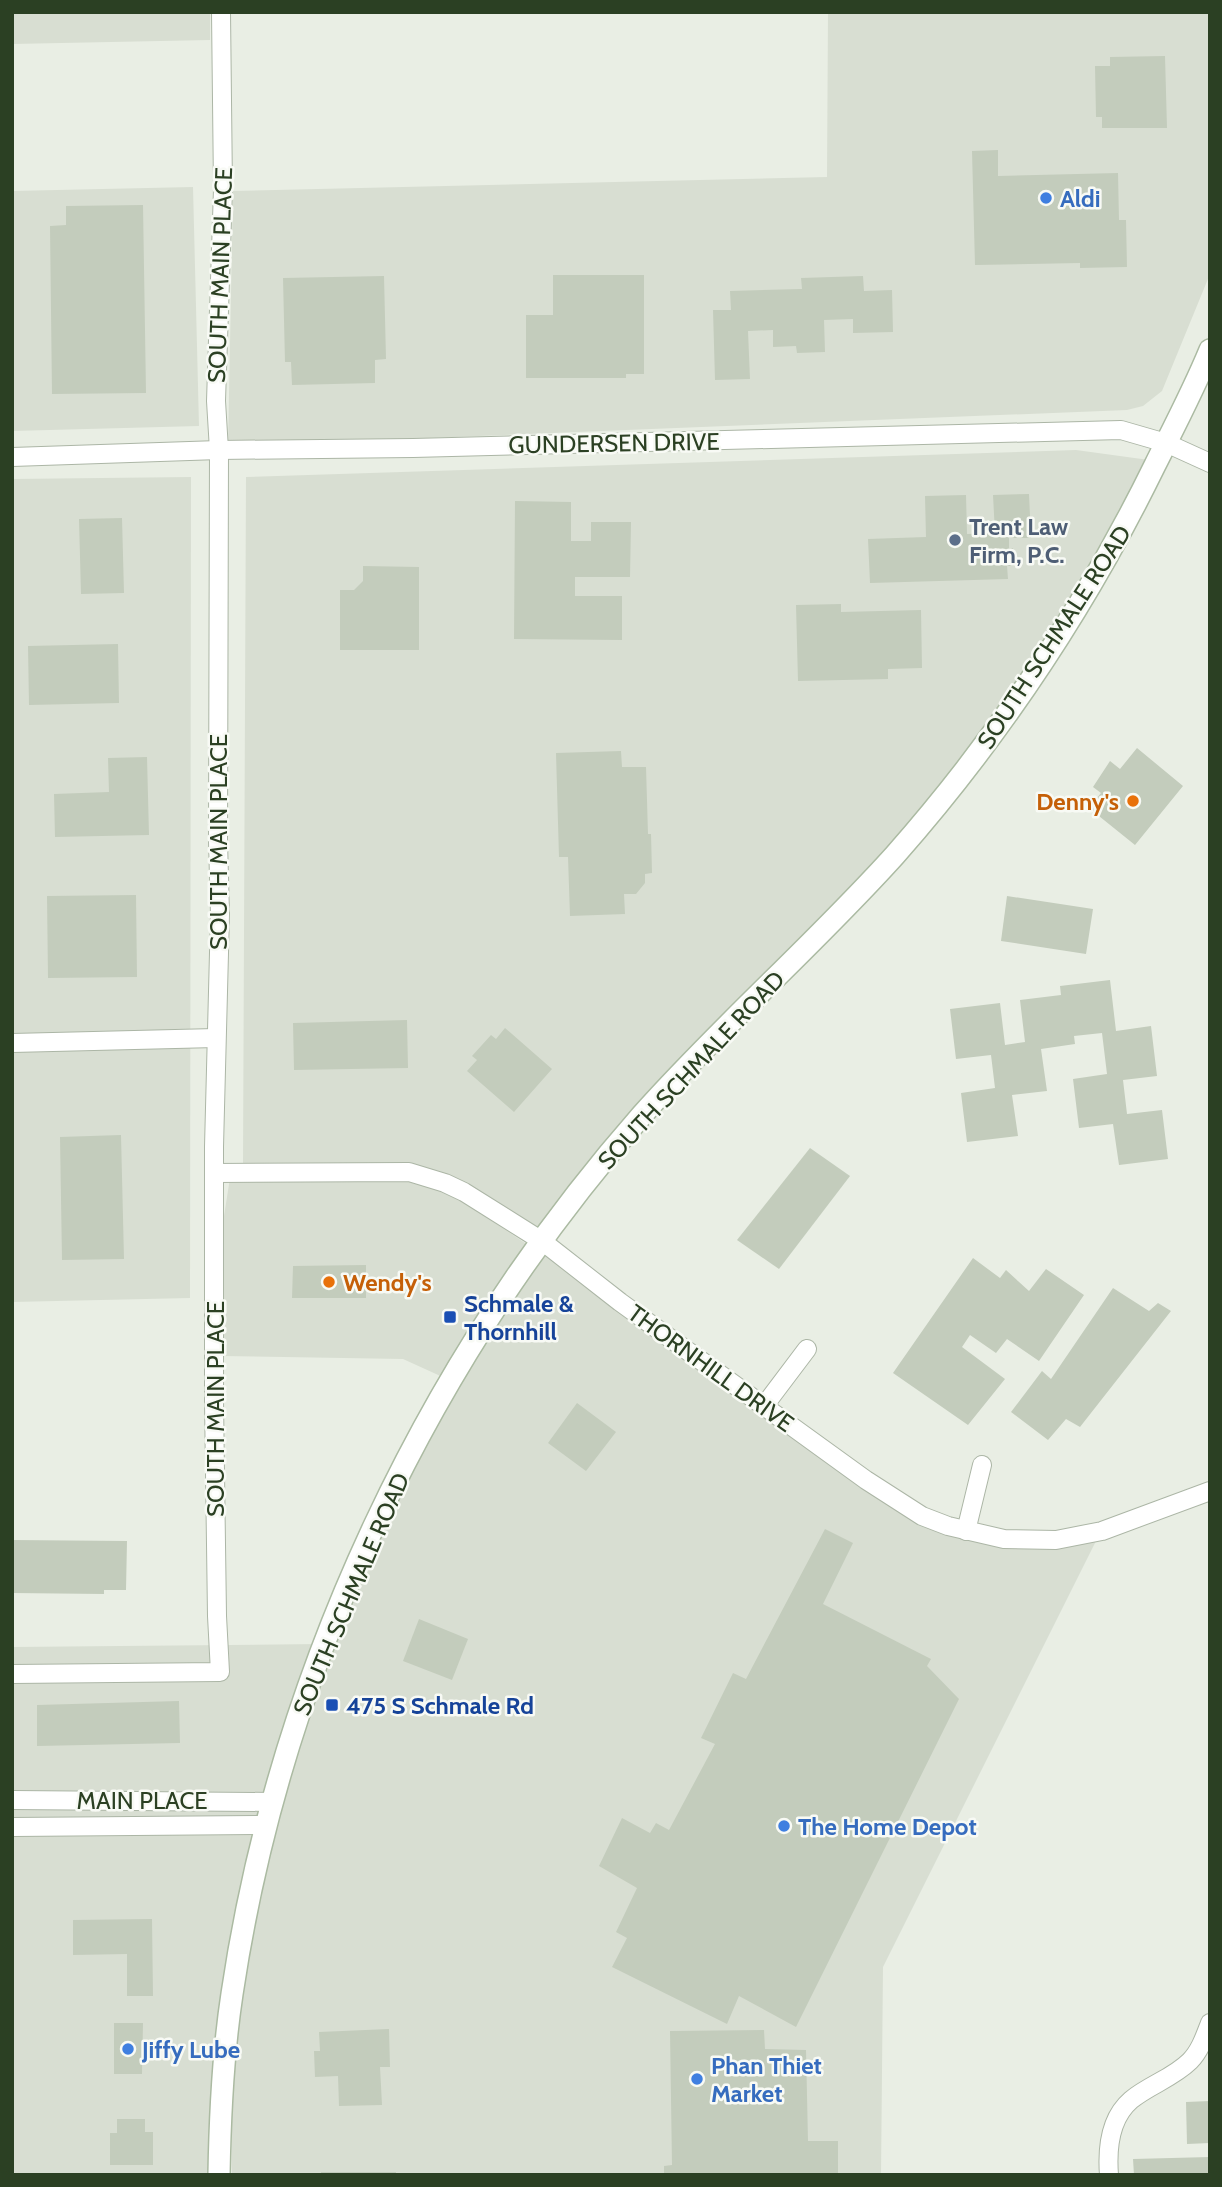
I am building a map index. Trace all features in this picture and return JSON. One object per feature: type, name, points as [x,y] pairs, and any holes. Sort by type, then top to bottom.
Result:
[{"type":"main road","name":"SOUTH SCHMALE ROAD","points":[[219,2175],[232,1990],[272,1801],[328,1634],[394,1482],[461,1362],[542,1241],[640,1118],[675,1079],[864,888],[980,753],[1095,582],[1122,533],[1210,349]]},
{"type":"street","name":"SOUTH MAIN PLACE","points":[[12,1674],[220,1672],[216,1616],[214,1173],[220,914],[219,450],[216,401],[223,189],[221,12]]},
{"type":"street","name":"GUNDERSEN DRIVE","points":[[12,457],[1121,430],[1166,443],[1210,463]]},
{"type":"street","points":[[12,1043],[216,1038]]},
{"type":"street","name":"THORNHILL DRIVE","points":[[214,1173],[382,1171],[419,1174],[464,1192],[542,1241],[620,1302],[895,1500],[922,1516],[966,1531],[1028,1541],[1079,1537],[1116,1527],[1210,1491]]},
{"type":"street","points":[[764,1406],[807,1349]]},
{"type":"street","points":[[966,1531],[982,1465]]},
{"type":"street","name":"MAIN PLACE","points":[[12,1800],[272,1801]]},
{"type":"street","name":"MAIN PLACE","points":[[12,1827],[267,1825]]},
{"type":"street","points":[[1109,2175],[1109,2142],[1118,2115],[1131,2100],[1191,2060],[1210,2023]]},
{"type":"shaded area","points":[[12,12],[210,12],[210,40],[12,44]]},
{"type":"shaded area","points":[[828,12],[1210,12],[1210,274],[1162,391],[1143,406],[1127,410],[228,446],[233,191],[827,177]]},
{"type":"shaded area","points":[[193,187],[199,426],[12,431],[12,191]]},
{"type":"shaded area","points":[[1076,450],[1149,460],[1106,551],[972,762],[536,1236],[448,1179],[243,1165],[246,477]]},
{"type":"shaded area","points":[[191,477],[190,1298],[12,1302],[12,479]]},
{"type":"shaded area","points":[[389,1176],[447,1191],[528,1245],[447,1379],[403,1359],[221,1356],[224,1216],[230,1178]]},
{"type":"shaded area","points":[[538,1250],[833,1465],[961,1535],[1098,1537],[883,1967],[881,2175],[232,2175],[231,2076],[247,1952],[279,1809],[336,1638],[404,1484]]},
{"type":"shaded area","points":[[321,1644],[262,1814],[216,2175],[12,2175],[12,1647]]},
{"type":"building","points":[[1165,56],[1167,128],[1102,128],[1102,117],[1096,117],[1095,66],[1110,66],[1110,57]]},
{"type":"building","name":"Aldi","points":[[998,150],[998,176],[1118,173],[1119,220],[1126,220],[1127,267],[1080,268],[1080,263],[975,265],[972,151]]},
{"type":"building","points":[[143,205],[146,393],[52,394],[50,226],[66,225],[66,206]]},
{"type":"building","points":[[553,275],[644,275],[644,374],[626,374],[626,378],[526,378],[526,315],[553,315]]},
{"type":"building","points":[[384,276],[386,359],[375,360],[375,383],[292,385],[291,362],[285,362],[283,278]]},
{"type":"building","points":[[863,276],[864,291],[892,290],[893,332],[853,333],[853,319],[824,320],[825,352],[797,353],[796,346],[773,347],[773,330],[748,331],[750,379],[715,380],[713,310],[731,310],[730,291],[802,289],[801,278]]},
{"type":"building","points":[[1029,494],[1031,538],[1009,538],[1009,548],[1013,548],[1014,566],[1007,566],[1008,579],[870,583],[868,539],[926,537],[925,496],[966,495],[967,534],[995,533],[993,495]]},
{"type":"building","points":[[515,501],[571,502],[571,541],[591,541],[591,522],[631,522],[630,577],[575,577],[575,596],[622,596],[622,640],[514,639]]},
{"type":"building","points":[[122,518],[124,593],[81,594],[79,519]]},
{"type":"building","points":[[363,566],[419,567],[419,650],[340,650],[340,590],[354,590],[363,581]]},
{"type":"building","points":[[841,604],[841,612],[921,610],[922,668],[888,669],[888,679],[798,681],[796,605]]},
{"type":"building","points":[[118,644],[119,703],[29,705],[28,646]]},
{"type":"building","name":"Denny's","points":[[1137,748],[1183,786],[1135,845],[1089,808],[1101,793],[1093,787],[1110,761],[1120,769]]},
{"type":"building","points":[[621,751],[622,767],[646,767],[652,873],[645,874],[645,883],[636,894],[624,894],[625,914],[570,916],[568,857],[559,857],[556,753]]},
{"type":"building","points":[[147,757],[149,835],[55,837],[54,794],[109,792],[108,758]]},
{"type":"building","points":[[136,895],[137,977],[48,978],[47,896]]},
{"type":"building","points":[[1007,896],[1093,909],[1086,954],[1001,941]]},
{"type":"building","points":[[1110,980],[1116,1031],[1151,1026],[1157,1076],[1123,1080],[1127,1114],[1162,1110],[1168,1159],[1119,1165],[1113,1124],[1079,1128],[1073,1079],[1107,1074],[1102,1033],[1074,1036],[1075,1044],[1041,1049],[1047,1091],[1012,1095],[1018,1136],[967,1142],[961,1093],[995,1088],[991,1055],[956,1059],[950,1009],[1000,1003],[1005,1045],[1025,1042],[1020,1000],[1061,995],[1060,986]]},
{"type":"building","points":[[407,1020],[408,1068],[294,1070],[293,1023]]},
{"type":"building","points":[[505,1028],[552,1069],[514,1112],[467,1071],[477,1060],[472,1056],[491,1035],[496,1039]]},
{"type":"building","points":[[121,1135],[124,1259],[62,1260],[60,1137]]},
{"type":"building","points":[[810,1148],[850,1176],[779,1269],[737,1240]]},
{"type":"building","points":[[973,1258],[1000,1278],[1006,1270],[1029,1291],[1046,1269],[1084,1295],[1039,1361],[1007,1339],[996,1353],[970,1335],[962,1347],[1005,1379],[968,1425],[893,1373]]},
{"type":"building","name":"Wendy's","points":[[366,1265],[366,1298],[292,1298],[293,1266]]},
{"type":"building","points":[[1113,1288],[1149,1311],[1158,1303],[1171,1311],[1080,1427],[1066,1419],[1048,1440],[1011,1412],[1042,1371],[1051,1379]]},
{"type":"building","points":[[577,1403],[616,1432],[586,1471],[548,1443]]},
{"type":"building","name":"The Home Depot","points":[[825,1529],[853,1543],[823,1604],[931,1659],[927,1666],[959,1699],[796,2027],[739,1996],[727,2024],[612,1967],[627,1938],[616,1932],[637,1888],[599,1866],[622,1818],[650,1833],[656,1823],[669,1830],[715,1744],[701,1738],[733,1673],[746,1679]]},
{"type":"building","points":[[12,1540],[127,1541],[126,1590],[104,1590],[104,1594],[12,1593]]},
{"type":"building","points":[[419,1619],[468,1639],[452,1680],[403,1661]]},
{"type":"building","points":[[179,1701],[180,1743],[37,1746],[37,1705]]},
{"type":"building","points":[[152,1919],[153,1996],[127,1996],[127,1954],[73,1955],[73,1920]]},
{"type":"building","name":"Jiffy Lube","points":[[114,2023],[143,2023],[142,2074],[114,2074]]},
{"type":"building","points":[[389,2029],[390,2067],[380,2067],[382,2105],[339,2106],[338,2076],[315,2077],[314,2051],[320,2051],[319,2032]]},
{"type":"building","points":[[764,2030],[765,2049],[806,2050],[808,2141],[838,2141],[838,2175],[664,2175],[664,2166],[672,2165],[670,2031]]},
{"type":"building","points":[[1210,2101],[1210,2143],[1187,2144],[1186,2102]]},
{"type":"building","points":[[117,2119],[145,2119],[145,2132],[153,2132],[153,2165],[110,2165],[110,2133],[117,2133]]},
{"type":"building","points":[[1210,2157],[1210,2175],[1134,2175],[1133,2159]]},
{"type":"building","points":[[321,2172],[396,2172],[396,2175],[321,2175]]},
{"type":"place","name":"Aldi","points":[[1046,198]]},
{"type":"place","name":"Trent Law Firm, P.C.","points":[[955,540]]},
{"type":"place","name":"Denny's","points":[[1133,801]]},
{"type":"place","name":"Wendy's","points":[[329,1282]]},
{"type":"place","name":"Schmale & Thornhill","points":[[450,1317]]},
{"type":"place","name":"475 S Schmale Rd","points":[[332,1705]]},
{"type":"place","name":"The Home Depot","points":[[784,1826]]},
{"type":"place","name":"Jiffy Lube","points":[[128,2049]]},
{"type":"place","name":"Phan Thiet Market","points":[[697,2079]]}]
